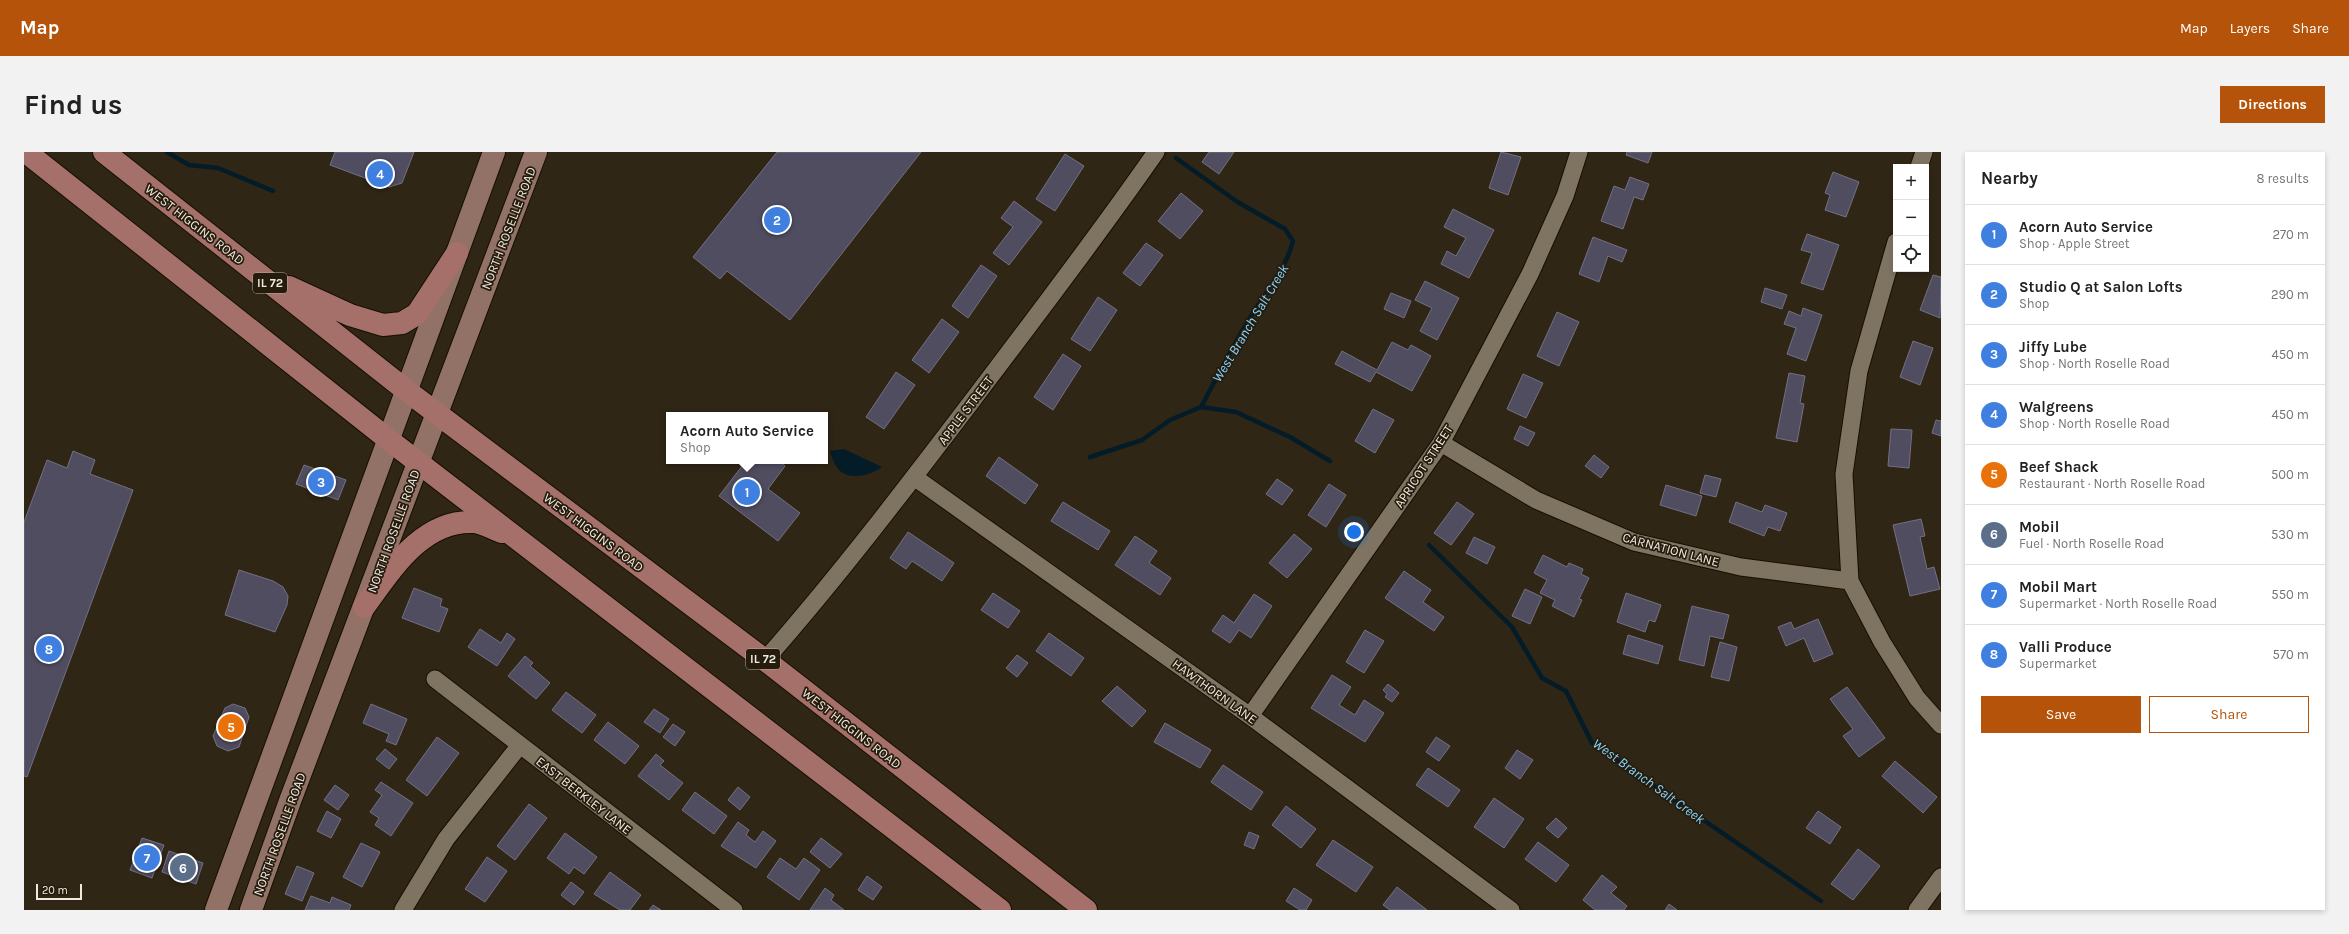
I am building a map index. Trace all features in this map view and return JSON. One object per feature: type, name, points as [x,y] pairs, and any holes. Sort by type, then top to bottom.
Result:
[{"type":"main road","points":[[26,152],[389,440],[419,461],[1000,910]]},
{"type":"main road","name":"WEST HIGGINS ROAD","points":[[104,152],[407,391],[765,660],[1086,910]]},
{"type":"main road","points":[[216,910],[494,152]]},
{"type":"main road","name":"NORTH ROSELLE ROAD","points":[[251,910],[536,152]]},
{"type":"main road","points":[[258,273],[350,315],[383,325],[402,323],[417,314],[457,253]]},
{"type":"main road","points":[[364,607],[402,556],[422,539],[444,527],[473,522],[517,537]]},
{"type":"street","name":"APPLE STREET","points":[[765,660],[799,622],[914,477],[1106,225],[1156,152]]},
{"type":"street","name":"APRICOT STREET","points":[[1250,716],[1441,443],[1530,274],[1565,196],[1579,152]]},
{"type":"street","points":[[1920,164],[1924,152]]},
{"type":"street","points":[[1893,252],[1859,371],[1844,474],[1850,581],[1882,642],[1917,698],[1941,725]]},
{"type":"street","name":"CARNATION LANE","points":[[1441,443],[1536,500],[1634,542],[1741,567],[1850,581]]},
{"type":"street","name":"HAWTHORN LANE","points":[[914,477],[1250,716],[1511,910]]},
{"type":"street","name":"EAST BERKLEY LANE","points":[[435,678],[734,910]]},
{"type":"street","points":[[403,910],[446,839],[520,745]]},
{"type":"street","points":[[1917,910],[1941,877]]},
{"type":"water","points":[[844,449],[882,467],[865,475],[851,476],[845,474],[836,466],[830,451]]},
{"type":"building","points":[[335,152],[414,152],[402,183],[389,187],[330,165]]},
{"type":"building","points":[[777,152],[921,152],[790,320],[727,271],[720,279],[693,257]]},
{"type":"building","points":[[1209,152],[1234,152],[1219,174],[1202,162]]},
{"type":"building","points":[[1501,152],[1521,157],[1508,195],[1489,188]]},
{"type":"building","points":[[1627,152],[1652,152],[1648,163],[1626,155]]},
{"type":"building","points":[[1065,154],[1084,166],[1055,211],[1036,199]]},
{"type":"building","points":[[1833,172],[1859,182],[1846,217],[1825,210],[1830,195],[1825,193]]},
{"type":"building","points":[[1630,177],[1649,184],[1643,200],[1634,197],[1623,229],[1601,221],[1614,186],[1625,190]]},
{"type":"building","points":[[1181,193],[1203,211],[1180,239],[1158,221]]},
{"type":"building","points":[[1014,201],[1042,222],[1009,265],[993,253],[1013,227],[1001,218]]},
{"type":"building","points":[[1453,209],[1494,230],[1469,278],[1441,264],[1447,251],[1456,256],[1466,238],[1444,227]]},
{"type":"building","points":[[1807,234],[1839,245],[1823,290],[1801,283],[1812,253],[1801,250]]},
{"type":"building","points":[[1593,237],[1627,250],[1622,262],[1608,256],[1599,282],[1579,274]]},
{"type":"building","points":[[1146,243],[1163,255],[1140,286],[1123,273]]},
{"type":"building","points":[[981,265],[997,276],[968,318],[952,306]]},
{"type":"building","points":[[1933,275],[1941,277],[1940,318],[1920,310]]},
{"type":"building","points":[[1425,281],[1459,298],[1437,340],[1420,331],[1432,308],[1415,300]]},
{"type":"building","points":[[1765,288],[1787,295],[1782,309],[1761,302]]},
{"type":"building","points":[[1391,293],[1411,301],[1404,318],[1384,309]]},
{"type":"building","points":[[1098,297],[1117,310],[1090,351],[1071,339]]},
{"type":"building","points":[[1803,308],[1822,315],[1806,361],[1787,354],[1796,328],[1784,324],[1789,311],[1801,316]]},
{"type":"building","points":[[1557,312],[1579,322],[1559,366],[1537,356]]},
{"type":"building","points":[[942,319],[959,332],[929,373],[912,360]]},
{"type":"building","points":[[1913,341],[1933,348],[1920,385],[1900,377]]},
{"type":"building","points":[[1392,342],[1408,350],[1411,345],[1431,356],[1412,391],[1376,372],[1370,382],[1335,364],[1342,351],[1377,370]]},
{"type":"building","points":[[1063,354],[1081,366],[1053,410],[1034,397]]},
{"type":"building","points":[[896,372],[915,385],[884,429],[866,417]]},
{"type":"building","points":[[1789,373],[1805,376],[1800,403],[1804,404],[1797,442],[1776,438]]},
{"type":"building","points":[[1523,374],[1543,383],[1526,418],[1507,409]]},
{"type":"building","points":[[1373,409],[1394,420],[1375,453],[1355,441]]},
{"type":"building","points":[[1936,420],[1941,421],[1941,436],[1932,433]]},
{"type":"building","points":[[1520,426],[1535,433],[1528,446],[1514,439]]},
{"type":"building","points":[[1891,429],[1912,430],[1909,468],[1888,466]]},
{"type":"building","points":[[73,451],[95,460],[90,474],[133,490],[27,777],[24,776],[24,522],[47,460],[67,468]]},
{"type":"building","points":[[1594,455],[1609,467],[1601,478],[1585,466]]},
{"type":"building","points":[[999,457],[1038,485],[1025,504],[986,476]]},
{"type":"building","points":[[744,464],[783,464],[785,466],[768,489],[800,513],[778,541],[719,496]]},
{"type":"building","points":[[304,465],[346,480],[338,500],[296,484]]},
{"type":"building","points":[[1705,475],[1721,479],[1716,497],[1700,493]]},
{"type":"building","points":[[1277,479],[1293,490],[1282,505],[1266,494]]},
{"type":"building","points":[[1329,484],[1346,495],[1326,527],[1308,515]]},
{"type":"building","points":[[1666,485],[1702,496],[1696,516],[1660,505]]},
{"type":"building","points":[[1063,502],[1110,531],[1098,550],[1051,521]]},
{"type":"building","points":[[1457,502],[1474,514],[1451,545],[1434,533]]},
{"type":"building","points":[[1736,502],[1762,512],[1765,505],[1787,513],[1780,531],[1768,527],[1764,536],[1729,522]]},
{"type":"building","points":[[1921,519],[1925,536],[1920,537],[1927,569],[1934,567],[1940,589],[1910,596],[1893,525]]},
{"type":"building","points":[[908,532],[954,563],[942,581],[912,561],[906,569],[890,558]]},
{"type":"building","points":[[1294,534],[1312,549],[1287,578],[1269,563]]},
{"type":"building","points":[[1135,536],[1157,551],[1149,563],[1171,578],[1160,595],[1115,565]]},
{"type":"building","points":[[1474,537],[1495,547],[1487,564],[1466,553]]},
{"type":"building","points":[[1543,555],[1567,567],[1569,563],[1583,569],[1581,574],[1589,578],[1579,599],[1582,600],[1574,617],[1552,606],[1555,600],[1540,593],[1547,580],[1534,573]]},
{"type":"building","points":[[239,570],[273,581],[283,587],[288,596],[287,605],[275,632],[225,615]]},
{"type":"building","points":[[1404,571],[1431,590],[1423,602],[1444,617],[1434,631],[1385,598]]},
{"type":"building","points":[[414,588],[442,599],[440,606],[448,609],[439,632],[402,618]]},
{"type":"building","points":[[1525,589],[1542,597],[1530,624],[1512,616]]},
{"type":"building","points":[[993,593],[1020,611],[1008,628],[981,610]]},
{"type":"building","points":[[1626,593],[1661,605],[1655,622],[1649,620],[1645,632],[1617,622]]},
{"type":"building","points":[[1254,594],[1272,606],[1251,638],[1239,630],[1230,643],[1212,631],[1223,615],[1234,623]]},
{"type":"building","points":[[1692,606],[1729,615],[1723,639],[1710,636],[1704,666],[1679,660]]},
{"type":"building","points":[[1818,619],[1833,654],[1814,662],[1804,638],[1786,646],[1778,627],[1791,622],[1794,629]]},
{"type":"building","points":[[480,629],[501,643],[507,633],[515,639],[497,666],[468,647]]},
{"type":"building","points":[[1365,630],[1384,641],[1364,673],[1346,662]]},
{"type":"building","points":[[1049,633],[1084,658],[1071,676],[1036,651]]},
{"type":"building","points":[[1628,635],[1663,646],[1658,664],[1623,654]]},
{"type":"building","points":[[1720,642],[1737,647],[1729,681],[1711,677]]},
{"type":"building","points":[[1017,655],[1028,663],[1017,677],[1006,668]]},
{"type":"building","points":[[525,656],[533,663],[530,666],[550,683],[536,699],[508,676]]},
{"type":"building","points":[[1332,675],[1351,687],[1339,705],[1355,715],[1364,700],[1384,713],[1365,742],[1311,708]]},
{"type":"building","points":[[1388,684],[1399,693],[1392,702],[1385,697],[1387,694],[1383,690]]},
{"type":"building","points":[[1117,686],[1146,711],[1132,727],[1102,701]]},
{"type":"building","points":[[1847,687],[1885,738],[1859,757],[1843,736],[1853,729],[1830,699]]},
{"type":"building","points":[[566,692],[596,715],[582,733],[552,710]]},
{"type":"building","points":[[233,704],[245,708],[249,717],[239,747],[228,751],[217,746],[213,736],[225,708]]},
{"type":"building","points":[[371,704],[407,719],[396,745],[386,741],[389,734],[363,723]]},
{"type":"building","points":[[654,709],[669,719],[660,733],[644,722]]},
{"type":"building","points":[[608,722],[639,746],[625,764],[594,740]]},
{"type":"building","points":[[1165,723],[1211,750],[1200,768],[1154,742]]},
{"type":"building","points":[[673,724],[685,732],[675,746],[663,737]]},
{"type":"building","points":[[437,737],[459,753],[427,796],[406,780]]},
{"type":"building","points":[[1436,737],[1450,746],[1439,761],[1426,752]]},
{"type":"building","points":[[385,749],[397,759],[389,769],[376,759]]},
{"type":"building","points":[[1517,750],[1533,760],[1520,779],[1505,768]]},
{"type":"building","points":[[656,754],[664,761],[660,765],[683,783],[669,800],[638,776]]},
{"type":"building","points":[[1895,761],[1937,797],[1923,813],[1882,776]]},
{"type":"building","points":[[1223,765],[1263,792],[1251,810],[1211,782]]},
{"type":"building","points":[[1428,768],[1460,790],[1448,807],[1416,785]]},
{"type":"building","points":[[381,782],[413,803],[391,836],[375,825],[379,818],[370,812],[382,795],[375,790]]},
{"type":"building","points":[[335,785],[349,795],[338,810],[324,800]]},
{"type":"building","points":[[738,787],[750,797],[740,810],[728,800]]},
{"type":"building","points":[[695,792],[727,816],[714,834],[682,810]]},
{"type":"building","points":[[1494,798],[1524,819],[1504,848],[1474,827]]},
{"type":"building","points":[[529,804],[547,818],[515,860],[497,846]]},
{"type":"building","points":[[1286,806],[1316,829],[1301,848],[1272,825]]},
{"type":"building","points":[[327,811],[341,819],[331,838],[317,831]]},
{"type":"building","points":[[1818,811],[1841,827],[1830,844],[1806,828]]},
{"type":"building","points":[[1556,818],[1567,828],[1558,838],[1546,828]]},
{"type":"building","points":[[738,822],[749,830],[746,835],[755,842],[763,831],[776,841],[756,868],[721,846]]},
{"type":"building","points":[[1249,832],[1259,836],[1254,849],[1244,845]]},
{"type":"building","points":[[565,833],[597,857],[584,874],[574,867],[569,874],[547,858]]},
{"type":"building","points":[[142,838],[164,845],[152,878],[130,870]]},
{"type":"building","points":[[821,838],[842,854],[830,868],[810,852]]},
{"type":"building","points":[[1333,840],[1373,867],[1356,892],[1316,865]]},
{"type":"building","points":[[1538,842],[1569,865],[1556,882],[1525,859]]},
{"type":"building","points":[[361,843],[380,852],[362,887],[343,877]]},
{"type":"building","points":[[1858,849],[1880,866],[1853,900],[1831,884]]},
{"type":"building","points":[[169,851],[203,863],[196,884],[162,872]]},
{"type":"building","points":[[487,857],[507,871],[485,902],[465,889]]},
{"type":"building","points":[[780,858],[796,869],[804,858],[820,870],[799,900],[767,877]]},
{"type":"building","points":[[297,866],[314,873],[302,901],[285,894]]},
{"type":"building","points":[[610,872],[641,895],[630,910],[620,910],[594,894]]},
{"type":"building","points":[[1602,875],[1617,887],[1611,893],[1627,906],[1624,910],[1595,910],[1583,900]]},
{"type":"building","points":[[867,876],[882,887],[873,900],[858,890]]},
{"type":"building","points":[[571,882],[584,892],[574,905],[561,895]]},
{"type":"building","points":[[1397,887],[1427,910],[1390,910],[1383,905]]},
{"type":"building","points":[[825,888],[834,895],[831,900],[844,910],[810,910]]},
{"type":"building","points":[[1294,888],[1312,900],[1306,910],[1300,910],[1286,901]]},
{"type":"building","points":[[311,896],[330,903],[332,897],[351,905],[349,910],[305,910]]},
{"type":"building","points":[[1669,904],[1677,910],[1665,910]]},
{"type":"building","points":[[653,905],[661,910],[649,910]]},
{"type":"waterway","name":"West Branch Salt Creek","points":[[167,152],[189,165],[218,168],[273,191]]},
{"type":"waterway","name":"West Branch Salt Creek","points":[[1176,158],[1236,201],[1285,229],[1293,241],[1286,261],[1246,324],[1201,407]]},
{"type":"waterway","name":"West Branch Salt Creek","points":[[1201,407],[1236,412],[1290,437],[1330,461]]},
{"type":"waterway","points":[[1090,457],[1142,440],[1170,420],[1201,407]]},
{"type":"waterway","name":"West Branch Salt Creek","points":[[1429,545],[1512,627],[1542,678],[1566,691],[1592,743],[1821,901]]},
{"type":"place","name":"Walgreens","points":[[380,174]]},
{"type":"place","name":"Studio Q at Salon Lofts","points":[[777,220]]},
{"type":"place","name":"Jiffy Lube","points":[[321,482]]},
{"type":"place","name":"Acorn Auto Service","points":[[747,492]]},
{"type":"place","name":"Valli Produce","points":[[49,649]]},
{"type":"place","name":"Beef Shack","points":[[231,727]]},
{"type":"place","name":"Mobil Mart","points":[[147,858]]},
{"type":"place","name":"Mobil","points":[[183,868]]}]
